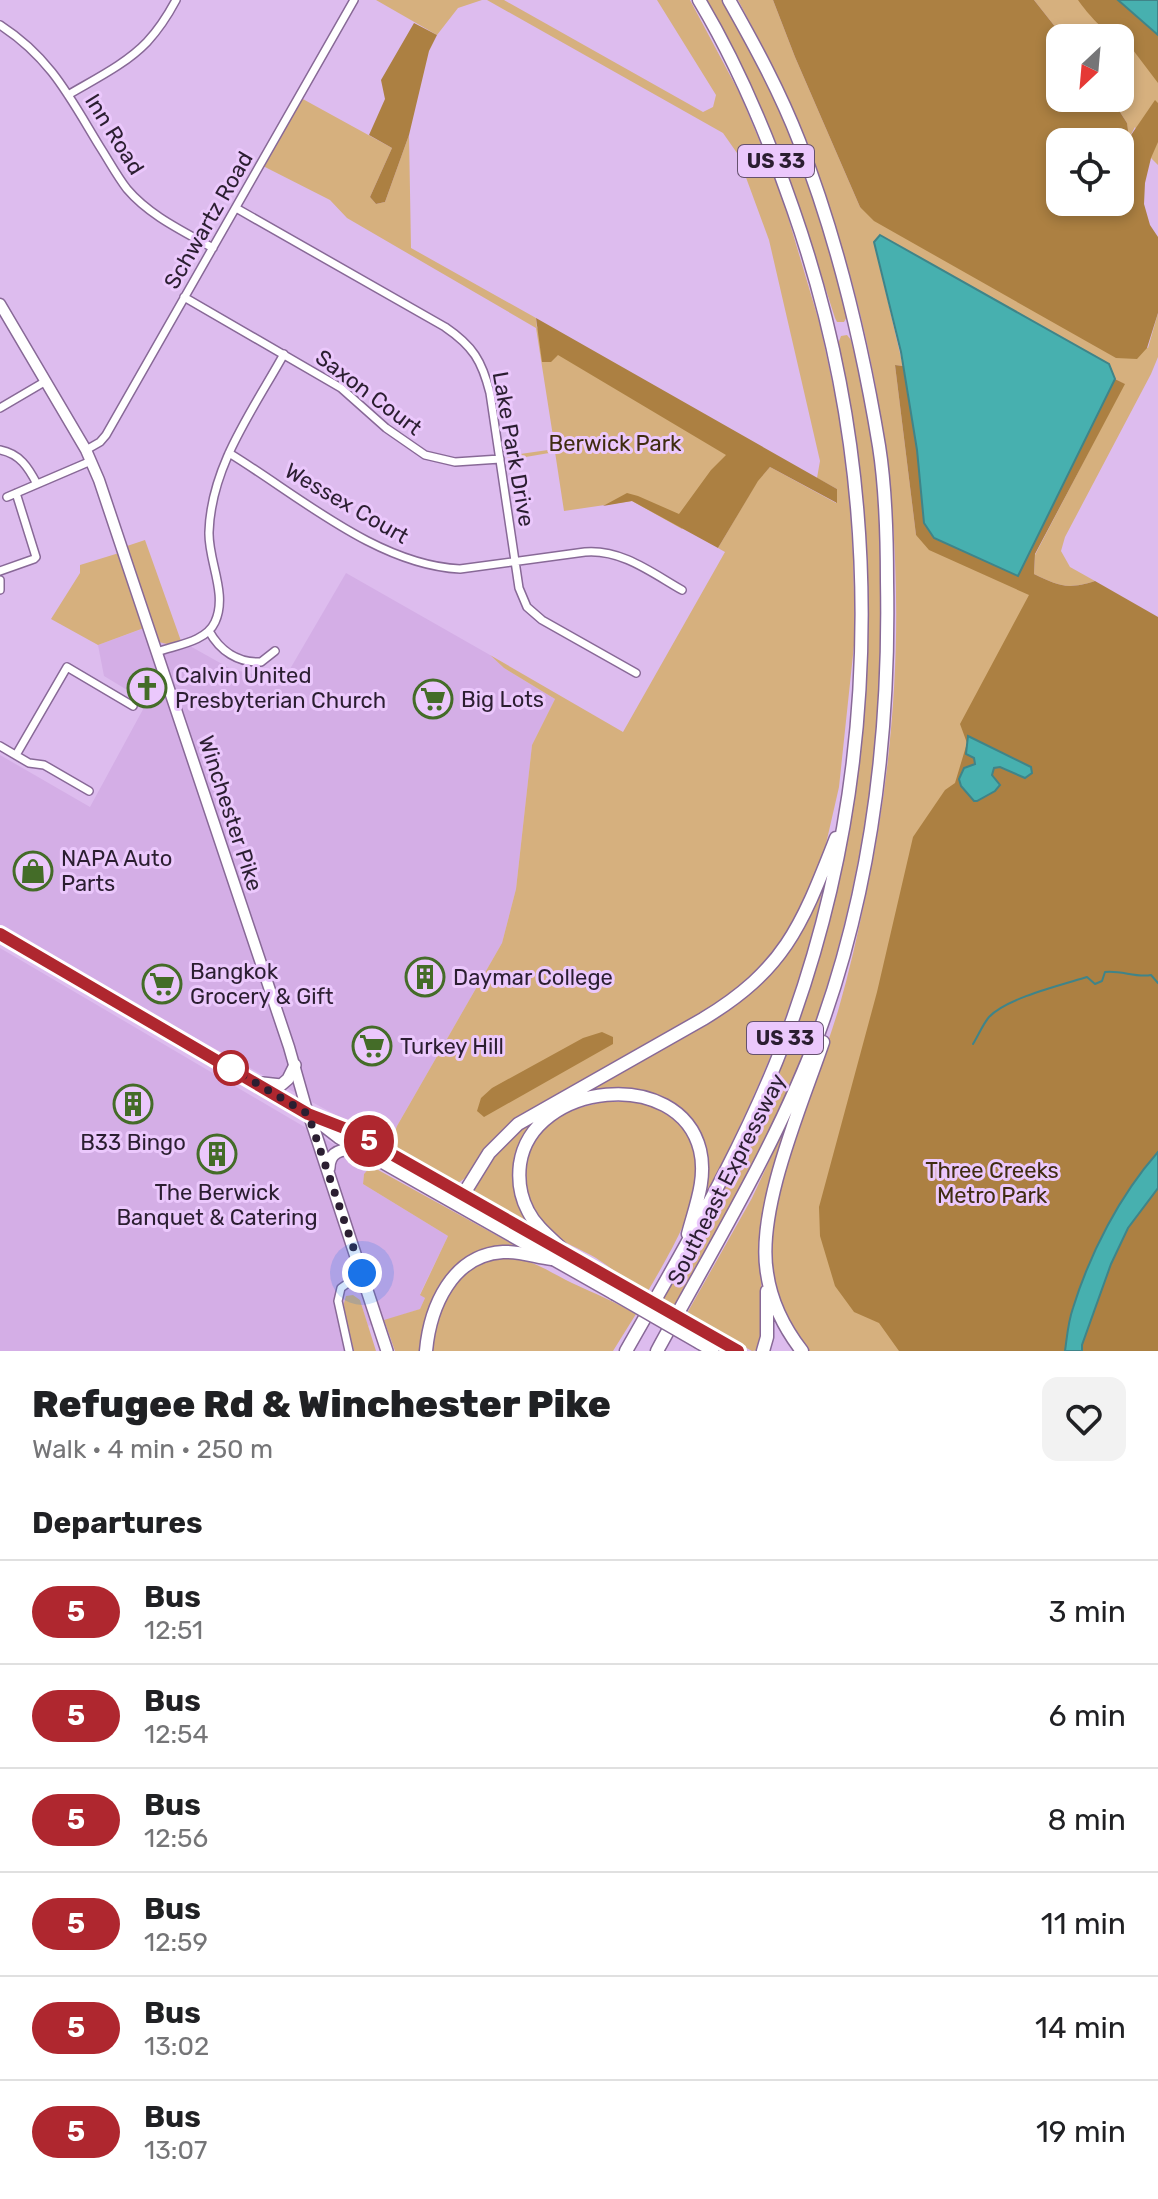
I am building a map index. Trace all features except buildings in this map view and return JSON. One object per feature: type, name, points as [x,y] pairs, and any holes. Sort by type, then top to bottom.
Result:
[{"type":"highway","name":"Southeast Expressway","points":[[626,1351],[726,1172],[756,1110],[794,1016],[837,863],[858,710],[862,592],[857,497],[845,406],[817,281],[786,186],[737,71],[699,0]]},
{"type":"highway","name":"Southeast Expressway","points":[[657,1351],[777,1132],[801,1077],[835,984],[867,855],[883,745],[888,620],[887,541],[879,448],[856,326],[799,143],[775,88],[729,0]]},
{"type":"highway","points":[[463,1195],[489,1153],[518,1124],[730,1003],[755,983],[775,962],[808,908],[846,813]]},
{"type":"highway","points":[[763,1351],[768,1330],[767,1230],[771,1203],[831,1018],[835,984]]},
{"type":"highway","points":[[569,1256],[540,1228],[527,1210],[520,1186],[521,1157],[533,1132],[552,1113],[579,1101],[609,1095],[656,1100],[683,1120],[696,1139],[702,1180],[685,1249]]},
{"type":"highway","points":[[426,1351],[439,1299],[447,1283],[461,1269],[486,1255],[500,1252],[552,1259]]},
{"type":"highway","points":[[767,1275],[783,1321],[802,1351]]},
{"type":"main road","name":"Winchester Pike","points":[[0,304],[91,461],[295,1065],[308,1114],[387,1351]]},
{"type":"main road","points":[[0,934],[308,1114],[339,1138],[552,1259],[616,1289],[702,1338],[738,1351]]},
{"type":"main road","points":[[252,1081],[281,1085],[295,1065]]},
{"type":"main road","points":[[308,1114],[344,1128],[463,1195],[569,1256],[616,1289]]},
{"type":"main road","points":[[330,1177],[329,1162],[332,1156],[341,1150],[358,1149]]},
{"type":"main road","points":[[702,1338],[713,1351]]},
{"type":"street","points":[[68,95],[137,51],[156,32],[176,0]]},
{"type":"street","name":"Schwartz Road","points":[[86,450],[106,435],[354,0]]},
{"type":"street","name":"Inn Road","points":[[0,25],[26,43],[45,62],[136,199],[161,218],[213,248]]},
{"type":"street","name":"Lake Park Drive","points":[[236,208],[461,338],[476,355],[490,393],[519,588],[527,607],[542,620],[636,673]]},
{"type":"street","name":"Saxon Court","points":[[184,297],[341,388],[386,428],[425,455],[455,462],[500,459]]},
{"type":"street","points":[[157,652],[197,639],[209,631],[216,620],[219,605],[208,534],[213,495],[229,453],[284,354]]},
{"type":"street","points":[[0,408],[46,381]]},
{"type":"street","points":[[0,450],[21,459],[37,484]]},
{"type":"street","name":"Wessex Court","points":[[229,453],[303,503],[411,561],[460,569],[585,552],[606,552],[626,559],[682,590]]},
{"type":"street","points":[[0,571],[36,557],[12,495],[91,461]]},
{"type":"street","points":[[0,580],[0,590]]},
{"type":"street","points":[[209,631],[220,646],[240,659],[261,662],[275,651]]},
{"type":"street","points":[[16,755],[67,667],[133,706]]},
{"type":"street","points":[[0,746],[29,763],[44,765],[89,791]]},
{"type":"street","points":[[349,1351],[338,1301],[341,1288],[362,1273]]},
{"type":"shaded area","points":[[1118,0],[1158,0],[1158,35]]},
{"type":"shaded area","points":[[880,235],[1109,364],[1115,379],[1018,576],[934,538],[924,523],[917,450],[901,352],[874,242]]},
{"type":"shaded area","points":[[346,573],[490,655],[504,668],[555,699],[532,745],[516,889],[502,943],[397,1126],[392,1138],[396,1148],[157,1017],[0,926],[0,755],[90,807],[147,702],[104,676],[98,645],[153,625],[167,644],[181,641],[231,669],[283,681]]},
{"type":"shaded area","points":[[968,736],[1031,767],[1032,773],[1025,778],[1000,767],[994,768],[992,775],[1000,785],[995,791],[974,801],[959,779],[964,768],[975,764],[974,758],[966,754]]},
{"type":"shaded area","points":[[0,948],[371,1166],[364,1174],[363,1184],[448,1236],[420,1294],[425,1298],[420,1309],[368,1326],[360,1300],[343,1307],[354,1351],[0,1351]]},
{"type":"shaded area","points":[[1158,1152],[1158,1188],[1128,1228],[1111,1264],[1082,1351],[1065,1351],[1071,1313],[1097,1246],[1131,1187]]},
{"type":"green space","points":[[376,0],[482,0],[458,8],[437,35]]},
{"type":"green space","points":[[487,0],[504,0],[703,112],[713,107],[716,95],[657,0],[690,0],[740,94],[780,190],[820,325],[838,409],[849,493],[855,636],[839,787],[823,857],[795,923],[766,966],[728,999],[533,1110],[457,1184],[396,1148],[392,1139],[502,943],[516,889],[532,745],[555,699],[504,668],[490,655],[623,732],[725,552],[718,548],[758,480],[770,467],[836,503],[837,489],[817,478],[820,461],[769,240],[737,153],[723,133]]},
{"type":"green space","points":[[705,0],[724,0],[777,104],[818,209],[848,315],[844,322],[837,322],[835,318],[801,212],[767,124]]},
{"type":"green space","name":"Three Creeks Metro Park","points":[[738,0],[773,0],[860,207],[1148,348],[1158,313],[1158,357],[1065,537],[1061,551],[1070,567],[1095,581],[1070,586],[1057,584],[1034,574],[1035,555],[1124,384],[1115,379],[1109,364],[881,236],[874,242],[903,366],[895,365],[916,535],[1158,638],[1158,1351],[809,1351],[789,1323],[776,1291],[771,1255],[782,1187],[846,982],[883,801],[893,708],[896,616],[893,523],[883,431],[866,340],[843,249],[793,110]]},
{"type":"green space","points":[[773,0],[1034,0],[1053,24],[1046,24],[1046,112],[1120,112],[1128,128],[1046,128],[1046,216],[1134,216],[1134,131],[1155,100],[1158,103],[1158,142],[1145,183],[1144,204],[1150,225],[1158,237],[1158,313],[1147,348],[1137,359],[1116,358],[874,221],[860,207]]},
{"type":"green space","points":[[1034,0],[1158,0],[1158,165],[1135,127],[1127,128],[1120,112],[1134,112],[1134,24],[1053,24]]},
{"type":"green space","points":[[1078,0],[1118,0],[1158,35],[1158,83],[1134,51],[1134,24],[1099,24]]},
{"type":"green space","points":[[414,23],[437,35],[429,51],[409,135],[385,202],[376,204],[370,197],[392,148],[369,135],[385,99],[381,80]]},
{"type":"green space","name":"Berwick Park","points":[[301,98],[392,148],[370,197],[376,204],[385,202],[409,135],[411,248],[536,318],[537,328],[734,443],[682,529],[632,501],[564,511],[555,452],[508,460],[507,456],[555,449],[536,328],[347,218],[330,200],[263,166]]},
{"type":"green space","points":[[536,318],[837,489],[837,503],[770,467],[758,481],[718,548],[632,501],[603,506],[627,493],[679,514],[726,455],[558,355],[551,362],[542,362]]},
{"type":"green space","points":[[847,335],[851,340],[872,433],[882,552],[878,715],[864,828],[841,939],[806,1047],[760,1153],[676,1309],[661,1300],[710,1213],[782,1063],[812,979],[844,850],[862,717],[868,595],[862,490],[838,344],[841,336]]},
{"type":"green space","name":"Three Creeks Metro Park","points":[[895,365],[903,366],[917,450],[924,523],[1017,576],[1115,379],[1125,384],[1035,554],[1034,574],[1063,585],[1095,581],[1158,617],[1158,1152],[1119,1206],[1098,1246],[1071,1313],[1065,1351],[899,1351],[879,1323],[854,1312],[835,1286],[820,1236],[819,1207],[877,992],[913,837],[945,790],[955,783],[967,743],[960,724],[1029,595],[929,550],[916,535]]},
{"type":"green space","points":[[145,540],[181,641],[159,642],[127,546]]},
{"type":"green space","points":[[119,553],[144,628],[98,645],[51,619],[80,573],[80,565]]},
{"type":"green space","points":[[819,891],[822,892],[801,972],[774,1049],[741,1124],[702,1198],[702,1148],[661,1100],[574,1097],[736,1003],[758,986],[780,962]]},
{"type":"green space","points":[[602,1032],[613,1037],[613,1044],[484,1117],[477,1111],[481,1098],[492,1088],[583,1038]]},
{"type":"green space","points":[[798,1099],[761,1250],[762,1345],[759,1350],[752,1351],[686,1315],[752,1198]]},
{"type":"green space","points":[[603,1102],[645,1104],[662,1111],[689,1138],[696,1159],[696,1182],[691,1206],[647,1293],[548,1230],[538,1218],[526,1190],[527,1160],[541,1133],[564,1114]]},
{"type":"green space","points":[[537,1118],[539,1121],[522,1146],[526,1223],[470,1191],[500,1151]]},
{"type":"green space","points":[[371,1166],[523,1250],[458,1267],[422,1351],[395,1351],[384,1320],[420,1309],[425,1298],[420,1295],[448,1236],[363,1184],[364,1174]]},
{"type":"green space","points":[[1158,1188],[1158,1351],[1082,1351],[1081,1345],[1111,1264],[1128,1228]]},
{"type":"green space","points":[[499,1258],[537,1265],[636,1314],[613,1351],[431,1351],[443,1305],[458,1281],[483,1264]]},
{"type":"green space","points":[[353,1295],[360,1300],[376,1351],[354,1351],[343,1307],[346,1296]]},
{"type":"waterway","points":[[973,1044],[989,1017],[997,1010],[1035,993],[1087,977],[1095,984],[1102,981],[1105,972],[1151,975],[1158,983]]},
{"type":"bus line","name":"5","points":[[0,934],[308,1114],[372,1143],[738,1351]]},
{"type":"place","name":"Calvin United Presbyterian Church","points":[[147,688]]},
{"type":"place","name":"Big Lots","points":[[433,699]]},
{"type":"place","name":"NAPA Auto Parts","points":[[33,871]]},
{"type":"place","name":"Daymar College","points":[[425,977]]},
{"type":"place","name":"Bangkok Grocery & Gift","points":[[162,984]]},
{"type":"place","name":"Turkey Hill","points":[[372,1046]]},
{"type":"place","name":"B33 Bingo","points":[[133,1104]]},
{"type":"place","name":"The Berwick Banquet & Catering","points":[[217,1154]]},
{"type":"route","points":[[231,1068],[308,1114],[362,1273]]}]
